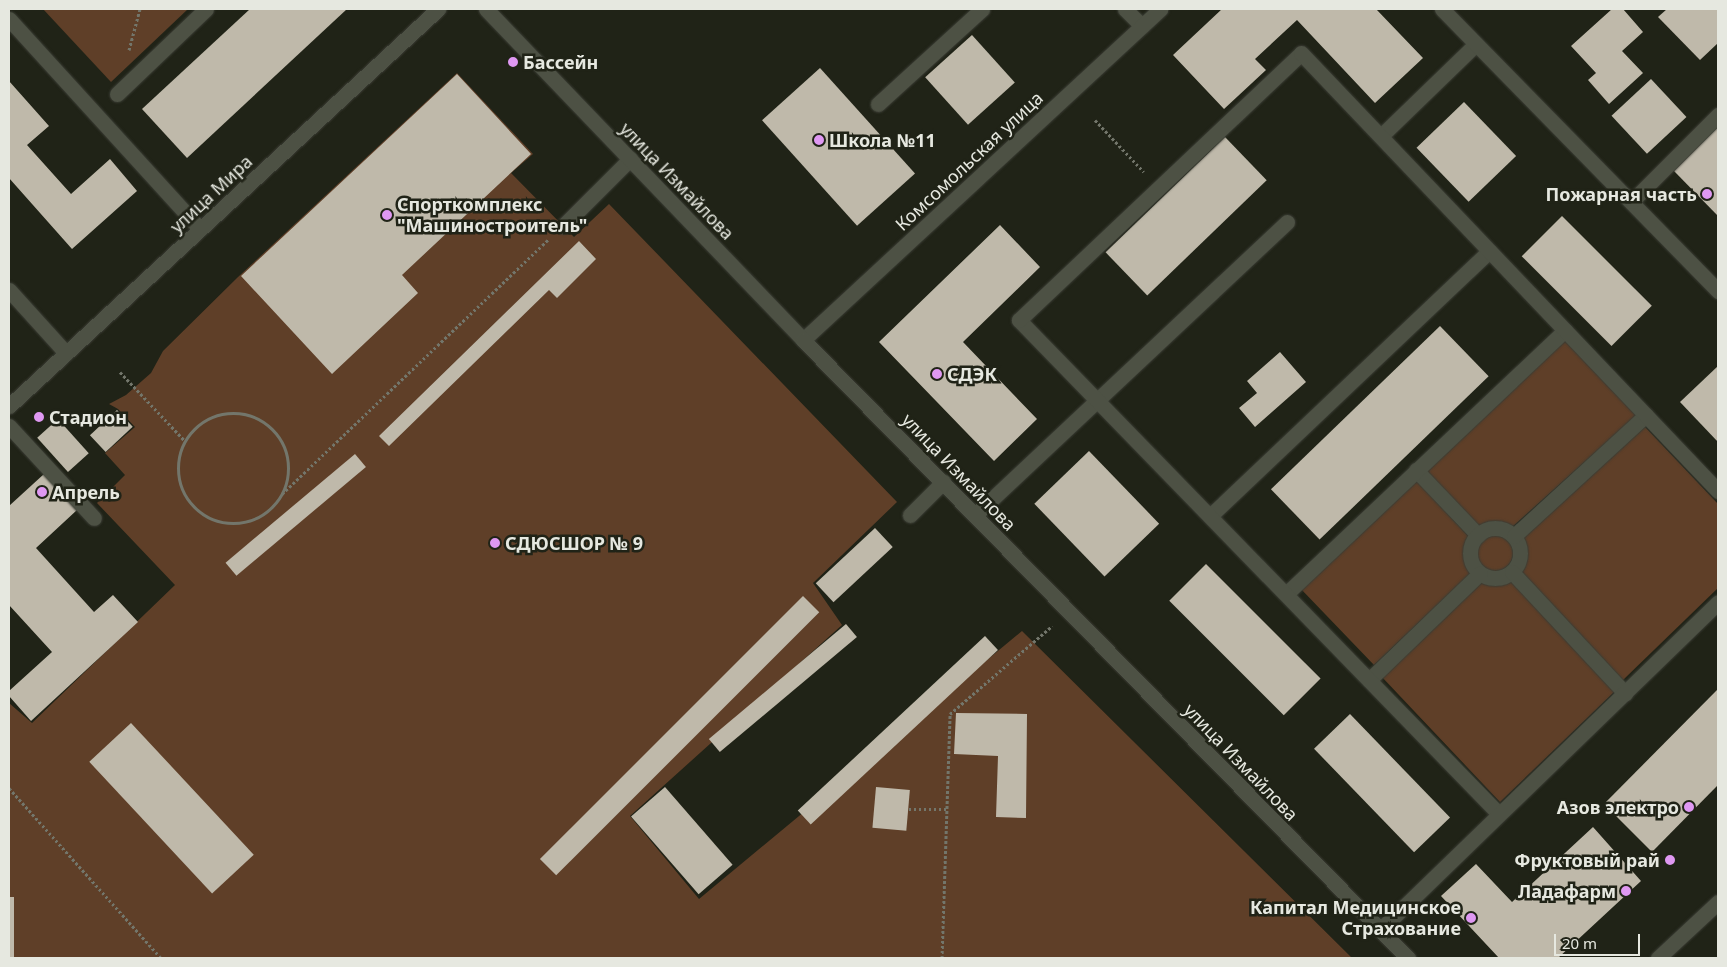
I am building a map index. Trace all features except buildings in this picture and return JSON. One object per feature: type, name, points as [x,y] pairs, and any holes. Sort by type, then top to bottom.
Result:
[{"type":"street","points":[[117,94],[206,9]]},
{"type":"street","name":"улица Мира","points":[[9,406],[438,9]]},
{"type":"street","name":"улица Измайлова","points":[[486,9],[803,340],[1408,958]]},
{"type":"street","points":[[878,104],[982,9]]},
{"type":"street","points":[[1125,9],[1142,26]]},
{"type":"street","name":"Комсомольская улица","points":[[803,340],[1160,9]]},
{"type":"street","points":[[1442,9],[1718,291]]},
{"type":"street","points":[[9,19],[200,229]]},
{"type":"street","points":[[1380,136],[1476,44]]},
{"type":"street","points":[[1499,814],[1019,320],[1301,53],[1718,491]]},
{"type":"street","points":[[1632,201],[1718,115]]},
{"type":"street","points":[[563,226],[630,159]]},
{"type":"street","points":[[976,515],[1286,222]]},
{"type":"street","points":[[1210,516],[1489,251]]},
{"type":"street","points":[[9,290],[66,354]]},
{"type":"street","points":[[1286,594],[1565,330]]},
{"type":"street","points":[[1514,536],[1646,415]]},
{"type":"street","points":[[9,426],[94,518]]},
{"type":"street","points":[[1416,470],[1478,535]]},
{"type":"street","points":[[910,515],[943,482]]},
{"type":"street","points":[[1500,528],[1514,536],[1520,551],[1517,566],[1512,572],[1496,578],[1480,573],[1471,559],[1473,542],[1478,535],[1484,530],[1500,528]]},
{"type":"street","points":[[1512,572],[1625,693]]},
{"type":"street","points":[[1369,680],[1480,573]]},
{"type":"street","points":[[1380,930],[1718,602]]},
{"type":"street","points":[[1658,958],[1718,902]]},
{"type":"path","points":[[1095,120],[1159,187]]},
{"type":"path","points":[[282,494],[288,476],[288,456],[280,438],[268,424],[252,416],[236,412],[218,414],[202,421],[185,441],[178,465],[179,482],[186,498],[199,512],[216,521],[236,524],[254,520],[271,509],[282,494],[563,226]]},
{"type":"path","points":[[120,372],[185,441]]},
{"type":"path","points":[[942,958],[950,714],[1069,612]]},
{"type":"path","points":[[9,788],[160,958]]},
{"type":"path","points":[[909,809],[947,809]]},
{"type":"shaded area","points":[[43,9],[188,9],[111,82]]},
{"type":"shaded area","name":"СДЮСШОР № 9","points":[[457,73],[533,154],[511,173],[574,237],[609,204],[897,502],[813,583],[842,625],[630,816],[699,899],[1022,631],[1352,958],[9,958],[9,703],[32,723],[175,585],[97,503],[125,475],[105,453],[135,427],[118,409],[109,404],[126,395],[151,373],[163,351],[238,277]]},
{"type":"shaded area","points":[[1565,339],[1637,415],[1512,527],[1500,523],[1486,523],[1478,528],[1425,471]]},
{"type":"shaded area","points":[[1645,427],[1718,504],[1718,588],[1623,680],[1521,573],[1526,562],[1527,549],[1522,538]]},
{"type":"shaded area","points":[[1416,480],[1469,537],[1466,549],[1467,563],[1472,572],[1374,665],[1300,588]]},
{"type":"shaded area","points":[[1495,535],[1508,540],[1513,553],[1508,566],[1495,571],[1482,566],[1477,553],[1482,540]]},
{"type":"shaded area","points":[[1510,578],[1614,692],[1500,802],[1381,676],[1481,580],[1496,582]]},
{"type":"place","name":"Бассейн","points":[[513,62]]},
{"type":"place","name":"Школа №11","points":[[819,140]]},
{"type":"place","name":"Пожарная часть","points":[[1707,194]]},
{"type":"place","name":"Спорткомплекс \"Машиностроитель\"","points":[[387,215]]},
{"type":"place","name":"СДЭК","points":[[937,374]]},
{"type":"place","name":"Стадион","points":[[39,417]]},
{"type":"place","name":"Апрель","points":[[42,492]]},
{"type":"place","name":"СДЮСШОР № 9","points":[[495,543]]},
{"type":"place","name":"Азов электро","points":[[1689,807]]},
{"type":"place","name":"Фруктовый рай","points":[[1670,860]]},
{"type":"place","name":"Ладафарм","points":[[1626,891]]},
{"type":"place","name":"Капитал Медицинское Страхование","points":[[1471,918]]}]
